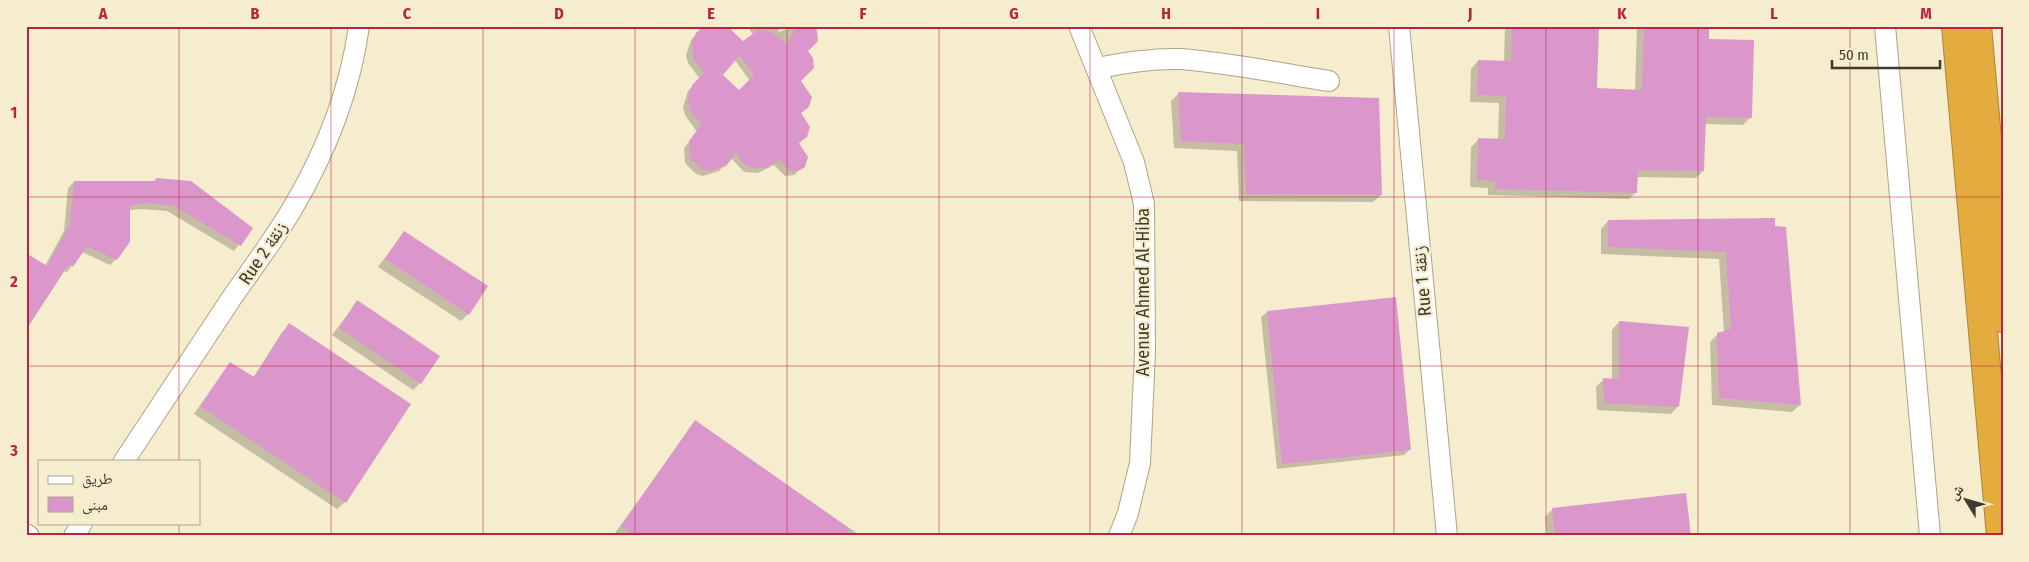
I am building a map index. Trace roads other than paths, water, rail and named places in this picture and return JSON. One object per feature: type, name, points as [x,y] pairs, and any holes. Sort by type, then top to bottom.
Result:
[{"type":"highway","points":[[1956,26],[2001,536]]},
{"type":"highway","points":[[1977,26],[2003,318]]},
{"type":"street","name":"Rue 2 زنقة","points":[[125,460],[272,241],[306,185],[328,139],[338,110],[351,68],[359,26]]},
{"type":"street","name":"Avenue Ahmed Al-Hiba","points":[[1080,26],[1134,162],[1144,204],[1145,352],[1140,464],[1128,513],[1119,536]]},
{"type":"street","name":"Rue 1 زنقة","points":[[1398,26],[1447,536]]},
{"type":"street","points":[[1885,26],[1930,536]]},
{"type":"street","points":[[1097,68],[1134,61],[1179,59],[1227,64],[1328,81]]},
{"type":"street","points":[[74,536],[81,524]]}]
